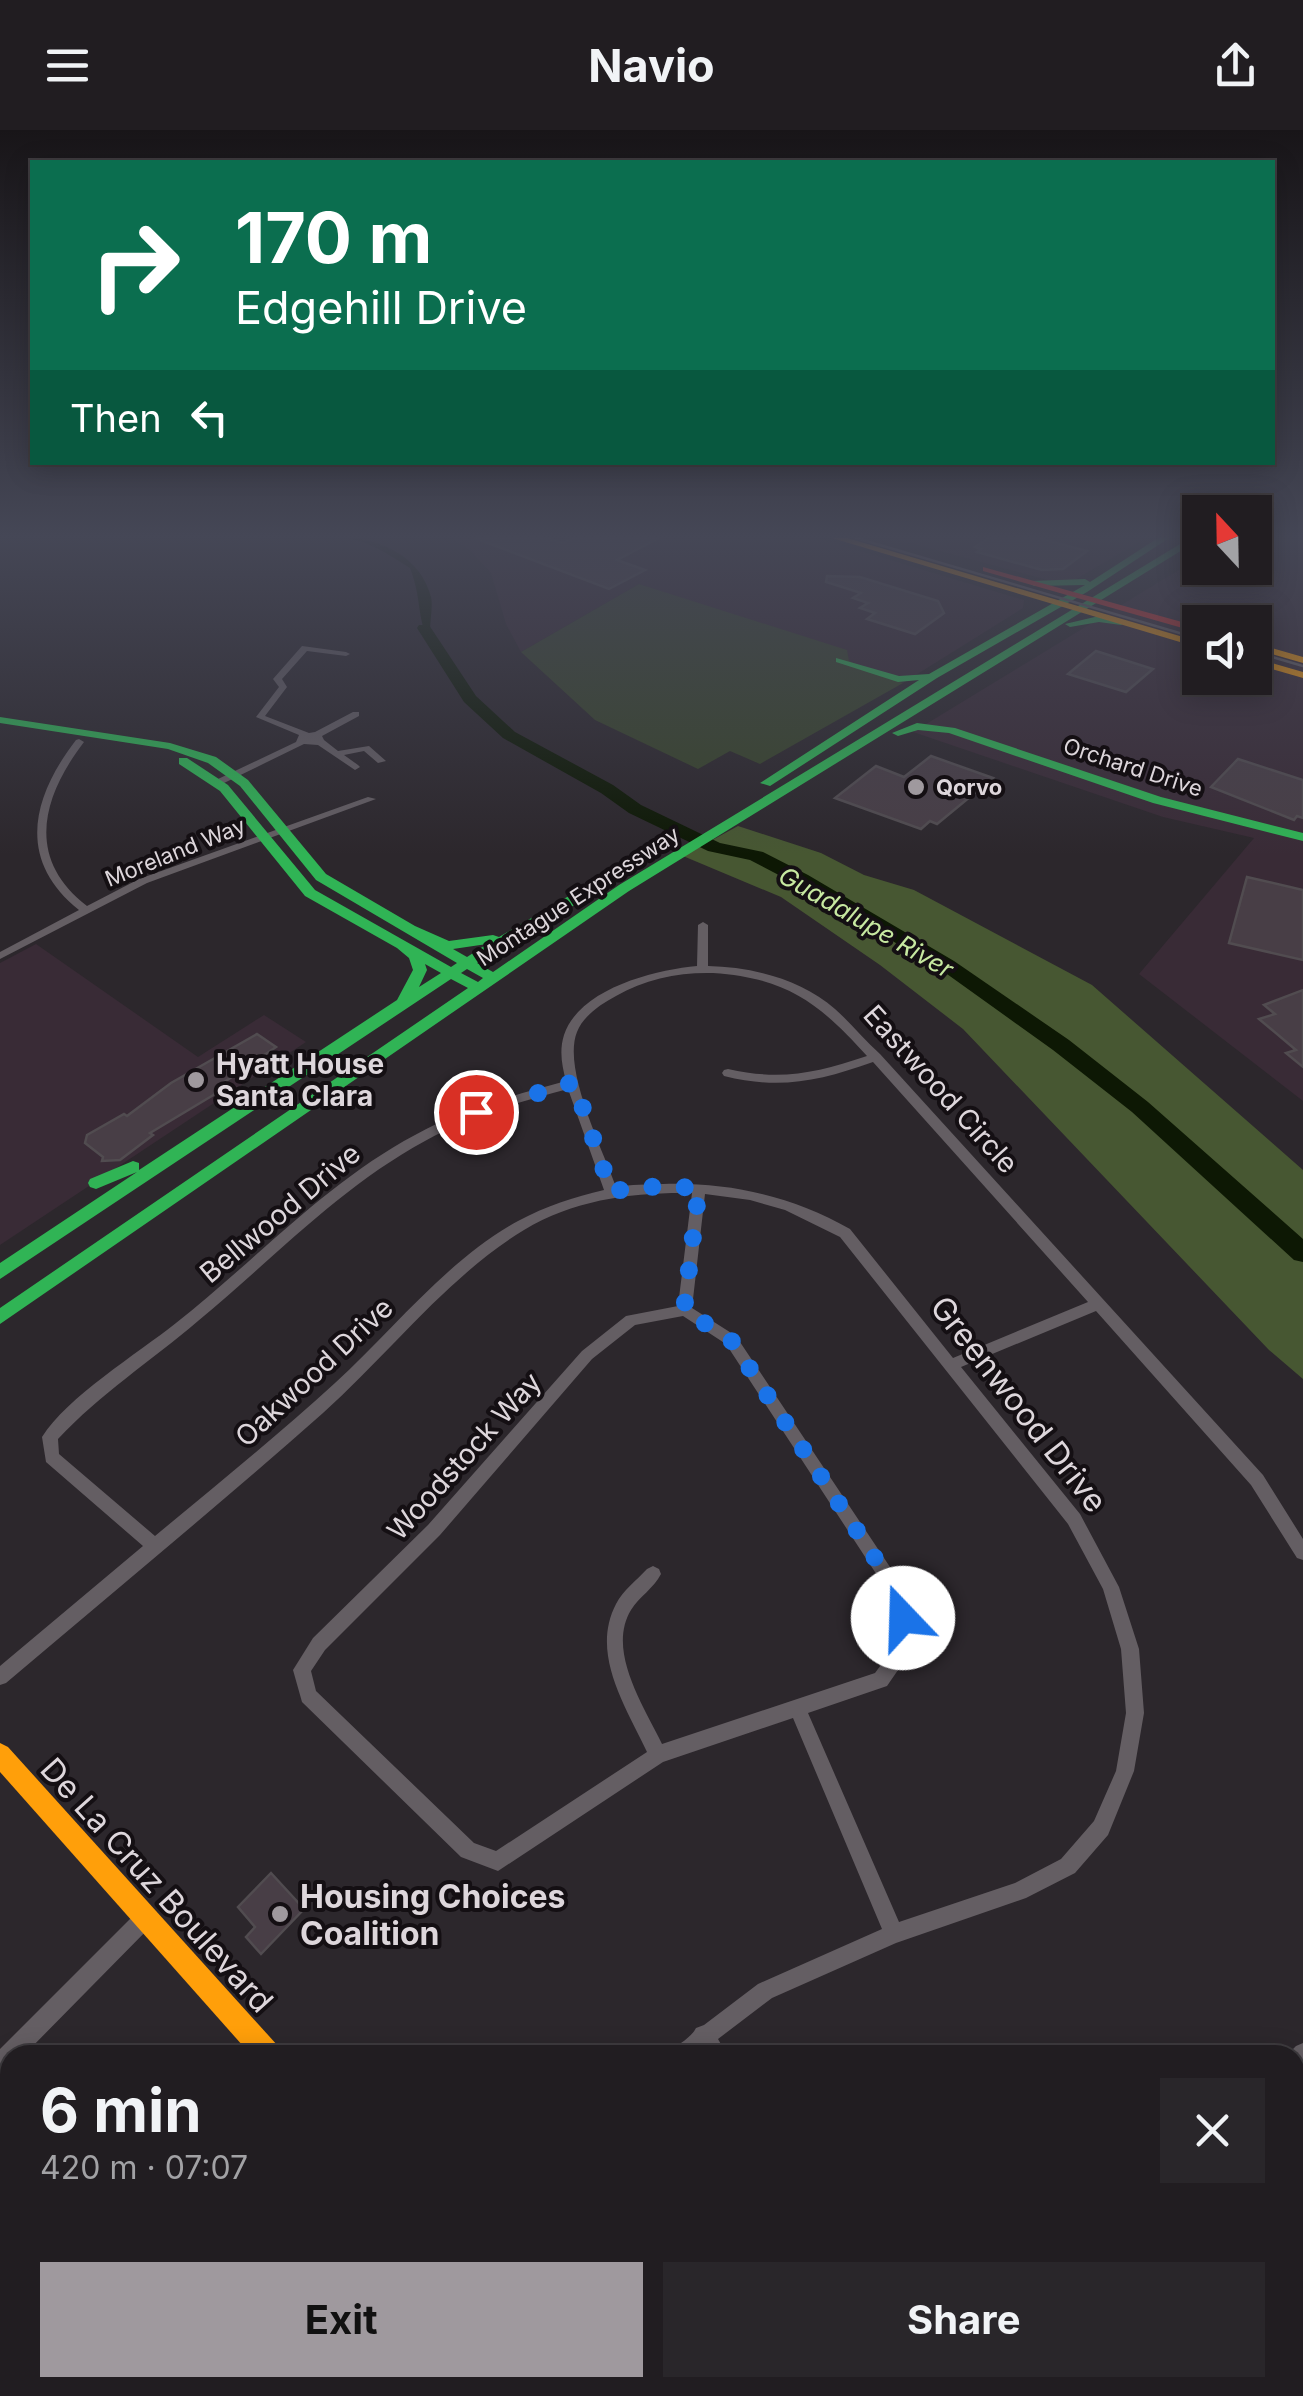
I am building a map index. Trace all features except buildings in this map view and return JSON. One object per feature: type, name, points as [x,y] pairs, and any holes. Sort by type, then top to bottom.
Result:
[{"type":"main road","name":"Montague Expressway","points":[[736,812],[890,702],[988,644]]},
{"type":"main road","name":"Montague Expressway","points":[[0,1272],[522,930],[847,753],[1026,644]]},
{"type":"main road","points":[[1272,651],[1303,660]]},
{"type":"main road","points":[[890,702],[890,687],[844,668],[840,660],[904,680],[933,676]]},
{"type":"main road","points":[[1272,665],[1303,675]]},
{"type":"main road","points":[[940,698],[932,712],[951,730]]},
{"type":"main road","points":[[0,720],[170,746],[212,760],[272,835],[310,893],[404,937],[485,983]]},
{"type":"main road","points":[[847,753],[917,726],[951,730]]},
{"type":"main road","name":"Orchard Drive","points":[[951,730],[1157,800],[1303,837]]},
{"type":"main road","points":[[0,732],[173,757],[229,778]]},
{"type":"main road","name":"Montague Expressway","points":[[0,1317],[674,850]]},
{"type":"main road","points":[[404,937],[460,948],[522,930]]},
{"type":"main road","points":[[402,1006],[420,970],[404,937]]},
{"type":"main road","points":[[96,1183],[206,1134]]},
{"type":"main road","points":[[0,1254],[68,1210],[73,1198]]},
{"type":"main road","name":"De La Cruz Boulevard","points":[[0,1755],[261,2045]]},
{"type":"street","points":[[346,654],[305,648],[277,679],[282,688],[260,717],[340,753],[355,767]]},
{"type":"street","points":[[229,778],[356,714]]},
{"type":"street","points":[[80,742],[58,771],[42,827],[49,870],[57,888],[86,910]]},
{"type":"street","points":[[340,753],[366,748],[381,761]]},
{"type":"street","name":"Moreland Way","points":[[0,956],[144,880],[371,799]]},
{"type":"street","points":[[702,969],[703,926]]},
{"type":"street","name":"Eastwood Circle","points":[[611,1191],[574,1082],[567,1049],[578,1020],[594,1005],[634,982],[702,969],[757,976],[801,991],[838,1017],[1257,1480],[1303,1553]]},
{"type":"street","points":[[728,1073],[775,1082],[797,1081],[876,1058]]},
{"type":"street","name":"Bellwood Drive","points":[[155,1546],[51,1457],[50,1437],[68,1416],[139,1362],[328,1200],[372,1168],[455,1121],[496,1104],[574,1082]]},
{"type":"street","name":"Oakwood Drive","points":[[0,1677],[334,1394],[456,1271],[518,1224],[567,1202],[611,1191],[661,1186],[699,1188]]},
{"type":"street","points":[[653,1574],[622,1608],[615,1629],[614,1656],[658,1755],[881,1680],[907,1644],[898,1593],[742,1356],[731,1340],[684,1310],[699,1188]]},
{"type":"street","name":"Greenwood Drive","points":[[692,2045],[765,1991],[894,1934],[1019,1891],[1068,1866],[1102,1828],[1125,1771],[1135,1712],[1130,1649],[1111,1587],[1074,1519],[846,1233],[817,1215],[784,1203],[699,1188]]},
{"type":"street","points":[[953,1364],[1098,1304]]},
{"type":"street","name":"Woodstock Way","points":[[658,1755],[498,1862],[468,1850],[308,1696],[302,1670],[319,1644],[434,1530],[587,1355],[631,1320],[684,1310]]},
{"type":"street","points":[[798,1710],[894,1934]]},
{"type":"street","points":[[19,2045],[145,1918]]},
{"type":"street","points":[[702,2035],[710,2045]]},
{"type":"shaded area","points":[[430,644],[441,644],[444,648],[442,654],[436,654]]},
{"type":"shaded area","points":[[517,644],[535,644],[521,652]]},
{"type":"shaded area","points":[[535,644],[827,644],[847,650],[849,661],[903,683],[760,764],[730,751],[698,769],[595,720],[521,652]]},
{"type":"shaded area","points":[[798,644],[966,644],[903,683]]},
{"type":"shaded area","points":[[1058,644],[1182,644],[1182,695],[1272,695],[1272,644],[1303,644],[1303,1101],[1139,974],[1254,838],[1163,817],[913,732]]},
{"type":"shaded area","points":[[36,944],[198,1057],[264,1015],[306,1042],[0,1245],[0,963]]},
{"type":"green space","points":[[738,826],[914,890],[1092,985],[1303,1170],[1303,1379],[1269,1350],[963,1029],[880,965],[781,897],[683,856]]},
{"type":"waterway","name":"Guadalupe River","points":[[434,644],[470,699],[509,735],[607,789],[635,809],[714,847],[756,856],[801,879],[947,965],[1061,1045],[1140,1107],[1303,1253]]},
{"type":"tram line","points":[[1272,657],[1303,666]]},
{"type":"traffic: fast","points":[[766,783],[990,644]]},
{"type":"traffic: fast","points":[[0,1317],[624,888],[1023,644]]},
{"type":"traffic: fast","points":[[840,660],[898,679],[926,676]]},
{"type":"traffic: fast","points":[[0,720],[170,746],[212,760],[244,783],[321,877],[493,978]]},
{"type":"traffic: fast","points":[[898,733],[917,726],[951,730]]},
{"type":"traffic: fast","points":[[951,730],[1157,800],[1303,837]]},
{"type":"traffic: fast","points":[[183,761],[224,788],[310,893],[478,988]]},
{"type":"traffic: fast","points":[[0,1272],[400,1005],[647,856]]},
{"type":"traffic: fast","points":[[407,928],[448,945],[493,939]]},
{"type":"traffic: fast","points":[[402,945],[415,956],[420,970],[403,1003]]},
{"type":"traffic: fast","points":[[96,1183],[133,1167]]},
{"type":"traffic: slow","points":[[1272,651],[1303,660]]},
{"type":"traffic: slow","points":[[1272,666],[1303,675]]},
{"type":"traffic: slow","points":[[0,1755],[260,2045]]},
{"type":"place","name":"Qorvo","points":[[916,787]]},
{"type":"place","name":"Hyatt House Santa Clara","points":[[196,1080]]},
{"type":"place","name":"Housing Choices Coalition","points":[[280,1914]]},
{"type":"route","points":[[476,1112],[574,1082],[611,1191],[661,1186],[699,1188],[684,1310],[731,1340],[898,1593],[903,1618]]}]
